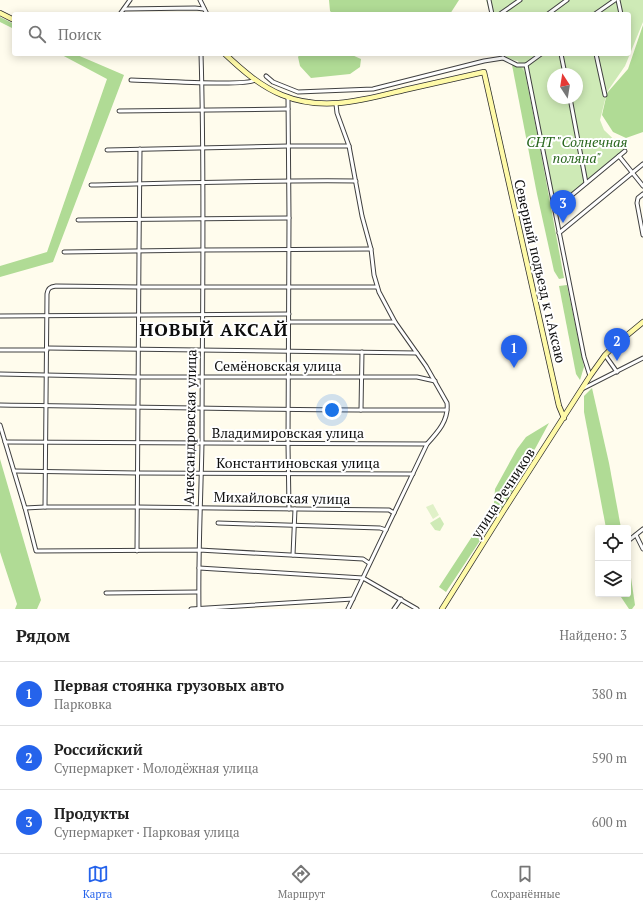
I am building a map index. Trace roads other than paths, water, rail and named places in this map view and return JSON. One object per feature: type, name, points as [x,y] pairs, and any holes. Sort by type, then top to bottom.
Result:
[{"type":"street","points":[[121,12],[130,0]]},
{"type":"street","points":[[200,0],[206,12]]},
{"type":"street","points":[[489,0],[492,12]]},
{"type":"street","points":[[503,12],[520,0]]},
{"type":"street","points":[[551,12],[567,0]]},
{"type":"street","points":[[599,12],[615,0]]},
{"type":"street","points":[[618,0],[621,12]]},
{"type":"street","points":[[124,8],[204,9]]},
{"type":"street","points":[[0,13],[12,19]]},
{"type":"street","name":"Александровская улица","points":[[199,609],[203,250],[201,56]]},
{"type":"street","name":"Северный подъезд к г.Аксаю","points":[[227,56],[255,80],[273,91],[288,97],[312,103],[336,104],[361,100],[484,72],[559,406],[564,418]]},
{"type":"street","points":[[266,76],[272,82],[298,92],[373,89],[484,61],[503,58],[517,65],[526,65],[538,56]]},
{"type":"street","points":[[561,56],[564,68]]},
{"type":"street","points":[[596,56],[605,95]]},
{"type":"street","points":[[526,65],[584,357],[590,376]]},
{"type":"street","points":[[131,80],[202,83],[247,83],[255,80]]},
{"type":"street","points":[[288,97],[289,509]]},
{"type":"street","points":[[336,104],[337,113],[349,146],[362,216],[371,250],[377,287],[395,322],[435,381],[447,403],[447,410],[440,429],[428,444],[348,609]]},
{"type":"street","points":[[571,104],[586,183]]},
{"type":"street","points":[[119,111],[288,109]]},
{"type":"street","points":[[107,150],[349,146]]},
{"type":"street","points":[[137,551],[138,251],[140,149]]},
{"type":"street","points":[[555,209],[625,151]]},
{"type":"street","points":[[619,156],[643,186]]},
{"type":"street","points":[[559,233],[643,164]]},
{"type":"street","points":[[91,184],[203,183],[288,180],[356,181]]},
{"type":"street","points":[[643,194],[638,198],[637,203],[643,235]]},
{"type":"street","points":[[78,220],[289,218]]},
{"type":"street","points":[[64,252],[289,249],[371,250]]},
{"type":"street","points":[[45,507],[47,294],[49,288],[56,286],[377,287]]},
{"type":"street","points":[[0,316],[202,316],[289,314]]},
{"type":"street","points":[[288,322],[395,322]]},
{"type":"street","name":"улица Речников","points":[[442,609],[590,376],[605,355],[643,322]]},
{"type":"street","points":[[0,350],[138,349],[417,353]]},
{"type":"street","points":[[361,410],[362,352]]},
{"type":"street","points":[[605,355],[617,372]]},
{"type":"street","points":[[582,389],[643,358]]},
{"type":"street","name":"Семёновская улица","points":[[0,374],[138,377],[417,377],[435,381]]},
{"type":"street","points":[[0,405],[288,410],[447,410]]},
{"type":"street","points":[[0,425],[25,508],[36,551],[199,550],[363,559],[370,563]]},
{"type":"street","name":"Владимировская улица","points":[[5,442],[428,444]]},
{"type":"street","name":"Константиновская улица","points":[[14,472],[414,474]]},
{"type":"street","name":"Михайловская улица","points":[[25,508],[137,507],[389,510],[394,513]]},
{"type":"street","points":[[293,555],[295,509]]},
{"type":"street","points":[[218,523],[380,528],[386,530]]},
{"type":"street","points":[[631,539],[643,529]]},
{"type":"street","points":[[636,535],[643,549]]},
{"type":"street","points":[[199,568],[363,578],[417,609]]},
{"type":"street","points":[[106,593],[198,592]]},
{"type":"street","points":[[191,609],[352,599]]},
{"type":"street","points":[[394,609],[401,599]]},
{"type":"street","points":[[277,609],[278,604]]},
{"type":"place","name":"Продукты","points":[[563,223]]},
{"type":"place","name":"Российский","points":[[617,361]]},
{"type":"place","name":"Первая стоянка грузовых авто","points":[[514,368]]},
{"type":"district","name":"НОВЫЙ АКСАЙ","points":[[214,330]]},
{"type":"park label","name":"СНТ \"Солнечная поляна\"","points":[[577,150]]}]
